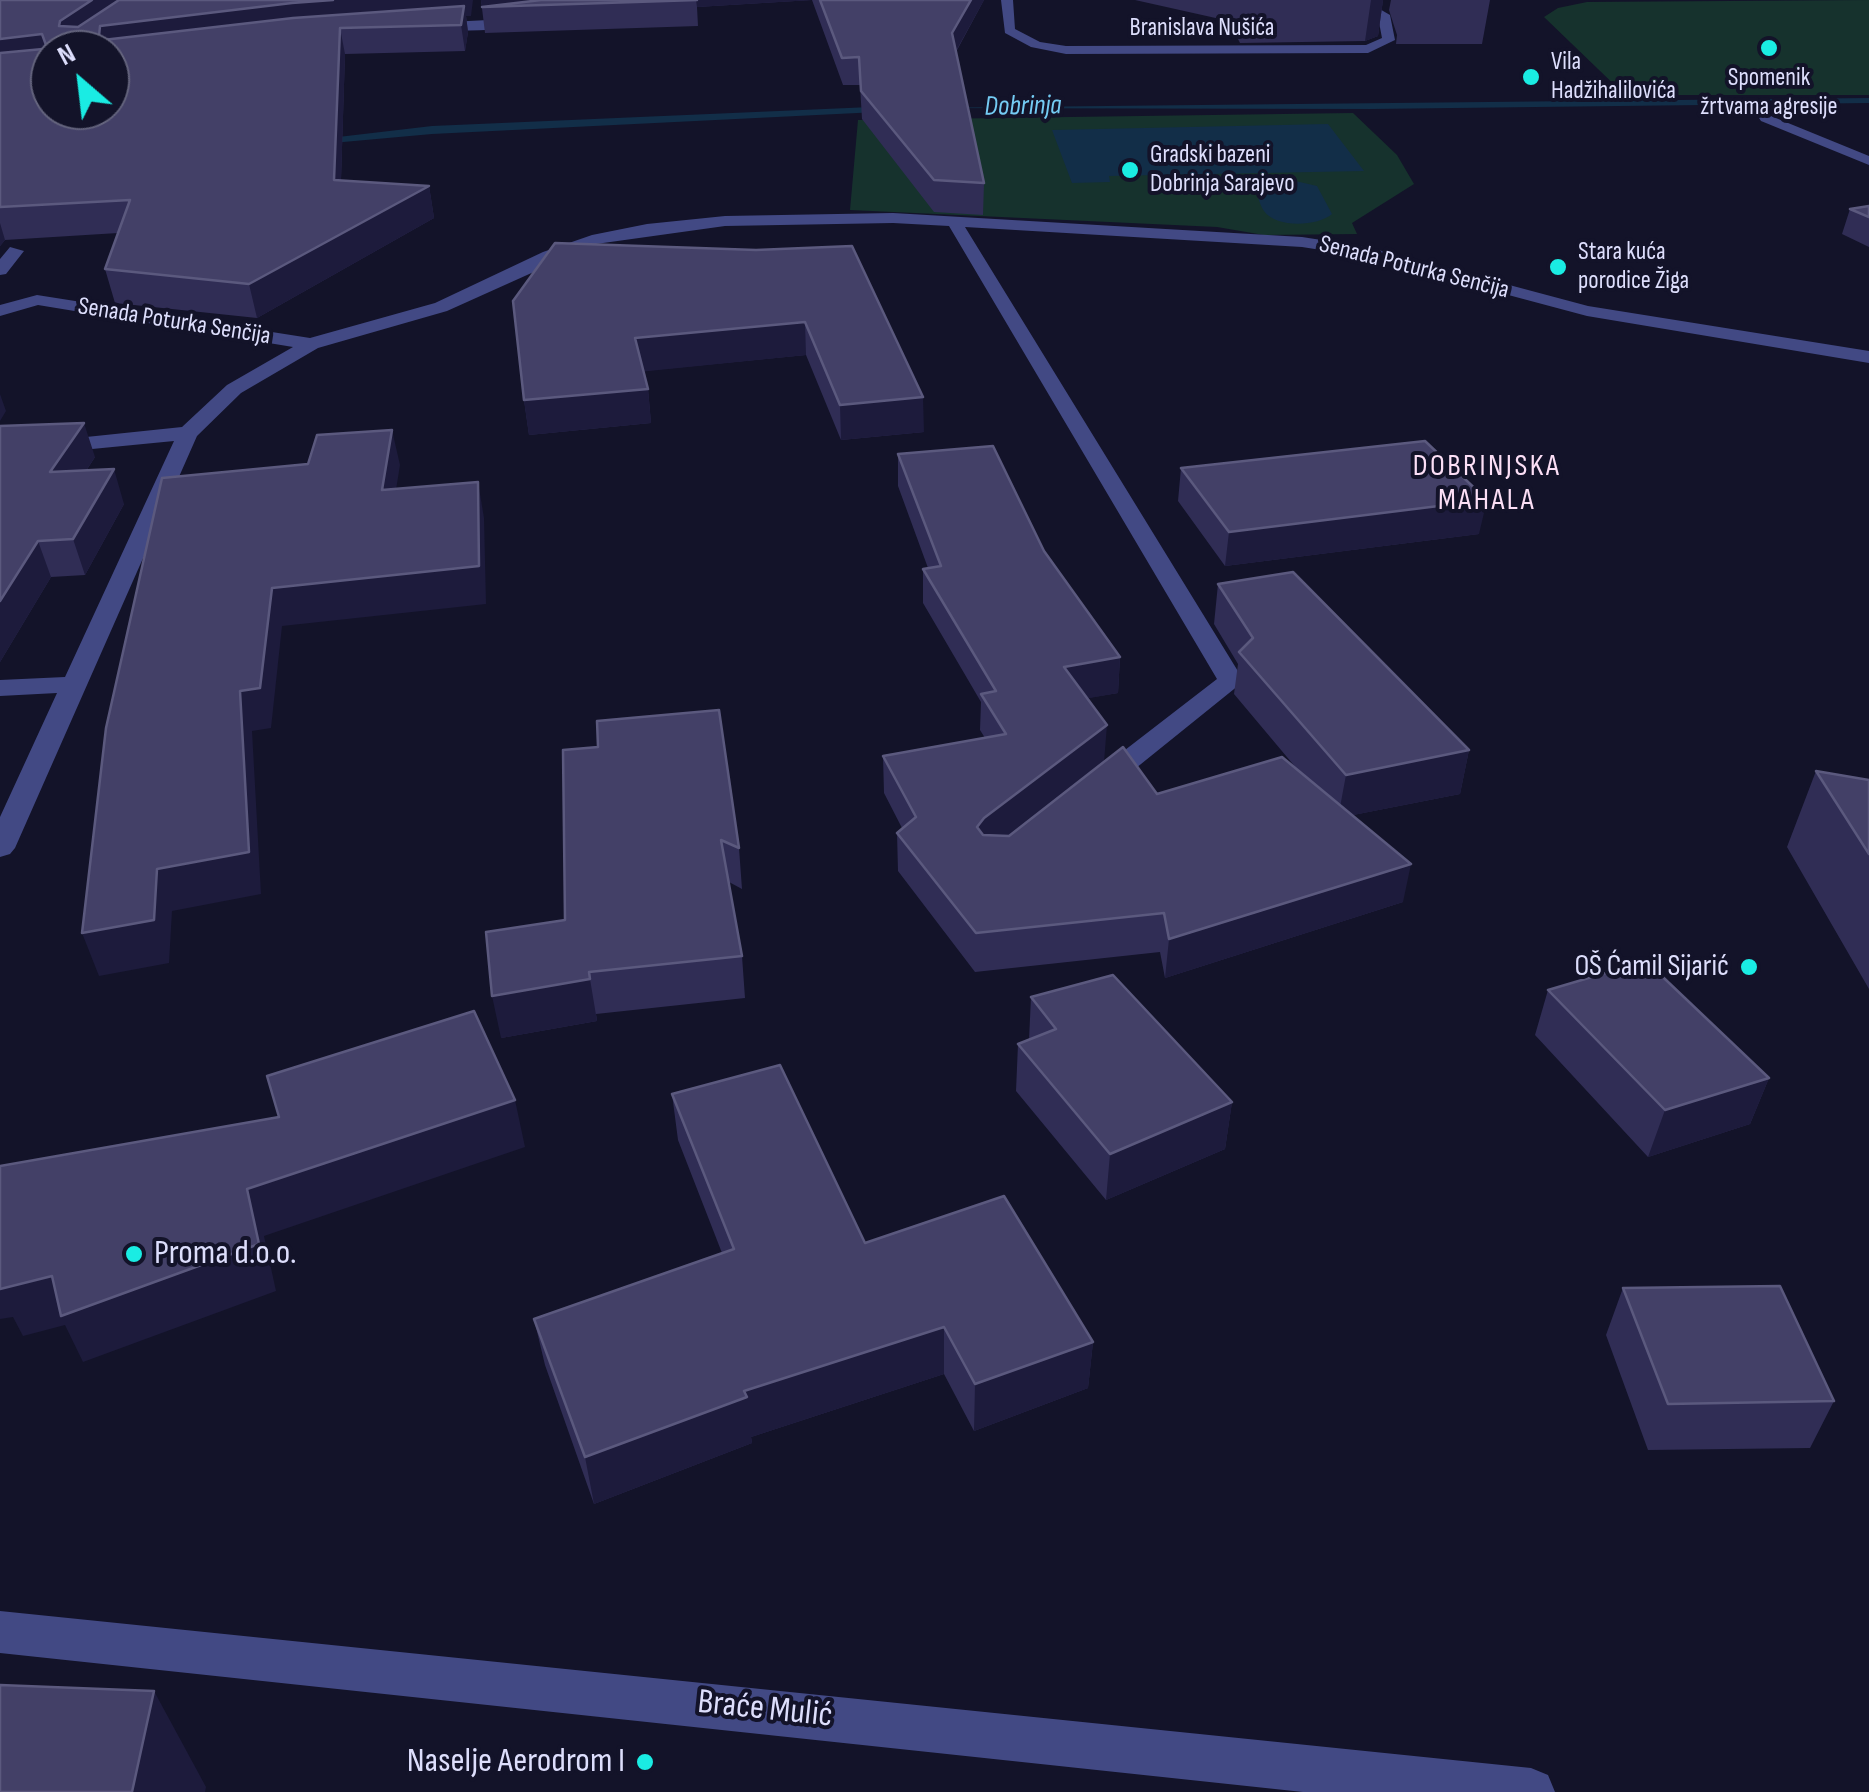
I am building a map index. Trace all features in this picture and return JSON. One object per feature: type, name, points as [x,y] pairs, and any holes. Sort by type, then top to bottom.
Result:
[{"type":"street","points":[[417,28],[539,20],[566,11],[580,0]]},
{"type":"street","name":"Branislava Nušića","points":[[1008,0],[1009,30],[1015,36],[1050,48],[1086,52],[1368,49],[1389,40],[1384,15],[1364,6],[1391,3]]},
{"type":"street","points":[[1766,118],[1869,161]]},
{"type":"street","points":[[954,220],[1232,681],[1074,804]]},
{"type":"street","name":"Senada Poturka Senčija","points":[[0,848],[188,432],[234,389],[310,344],[441,307],[549,256],[628,233],[725,221],[954,220],[1302,242],[1367,252],[1587,312],[1869,357]]},
{"type":"street","points":[[0,270],[16,251]]},
{"type":"street","name":"Senada Poturka Senčija","points":[[0,294],[310,344]]},
{"type":"street","name":"Senada Poturka Senčija","points":[[0,311],[36,300]]},
{"type":"street","points":[[0,452],[188,432]]},
{"type":"street","points":[[0,688],[76,684]]},
{"type":"street","name":"Braće Mulić","points":[[0,1632],[1530,1792]]},
{"type":"green space","points":[[1869,0],[1869,95],[1625,95],[1544,17],[1558,8],[1587,2]]},
{"type":"green space","name":"Gradski bazeni Dobrinja Sarajevo","points":[[1353,113],[1397,155],[1414,184],[1352,223],[1357,234],[1264,235],[1217,227],[850,210],[858,120]]},
{"type":"water","name":"Dobrinja","points":[[1869,98],[1869,103],[1370,109],[914,108]]},
{"type":"water","points":[[1328,124],[1364,171],[1109,176],[1110,182],[1072,183],[1052,130]]},
{"type":"water","points":[[1270,180],[1317,186],[1332,214],[1298,224],[1270,217],[1255,189]]},
{"type":"building","points":[[0,0],[92,0],[60,21],[59,26],[78,27],[119,0],[333,0],[100,26],[100,30],[30,30],[30,35],[0,39]]},
{"type":"building","points":[[541,0],[697,0],[482,7]]},
{"type":"building","points":[[820,0],[971,0],[952,33],[984,183],[934,180],[861,91],[859,57],[842,58]]},
{"type":"building","points":[[464,6],[461,25],[340,28],[334,180],[429,186],[249,284],[105,269],[130,200],[0,207],[0,53],[30,50],[30,130],[130,130],[130,37],[293,18]]},
{"type":"building","points":[[1869,206],[1869,217],[1850,209]]},
{"type":"building","points":[[555,243],[756,250],[852,246],[923,397],[840,405],[805,322],[635,338],[648,389],[524,400],[513,301]]},
{"type":"building","points":[[84,423],[50,472],[114,469],[73,539],[38,541],[0,601],[0,426]]},
{"type":"building","points":[[392,430],[382,490],[478,482],[479,566],[272,588],[260,688],[240,691],[249,852],[157,869],[154,920],[82,933],[106,728],[162,478],[308,464],[317,435]]},
{"type":"building","points":[[1425,441],[1487,500],[1229,532],[1181,468]]},
{"type":"building","points":[[993,446],[1044,551],[1120,657],[1064,667],[1107,725],[984,818],[977,827],[983,835],[1009,836],[1123,747],[1157,794],[1282,757],[1411,864],[1169,939],[1164,913],[976,933],[897,833],[916,817],[883,756],[1006,734],[981,694],[996,691],[923,569],[941,566],[898,454]]},
{"type":"building","points":[[1293,572],[1469,750],[1346,775],[1239,652],[1253,638],[1218,584]]},
{"type":"building","points":[[719,710],[739,848],[721,840],[742,956],[589,972],[590,979],[492,996],[486,932],[565,920],[563,750],[598,747],[597,721]]},
{"type":"building","points":[[1816,771],[1869,780],[1869,854]]},
{"type":"building","points":[[1646,961],[1769,1078],[1665,1110],[1548,990]]},
{"type":"building","points":[[1113,975],[1232,1102],[1110,1154],[1018,1044],[1056,1029],[1031,997]]},
{"type":"building","points":[[474,1011],[515,1100],[247,1189],[259,1244],[61,1316],[52,1276],[0,1289],[0,1166],[279,1117],[267,1076]]},
{"type":"building","points":[[780,1065],[865,1243],[1004,1196],[1093,1342],[975,1384],[944,1327],[744,1391],[747,1397],[585,1457],[534,1319],[734,1249],[672,1094]]},
{"type":"building","points":[[1780,1286],[1834,1401],[1668,1404],[1623,1288]]},
{"type":"building","points":[[0,1685],[154,1691],[132,1792],[0,1792]]},
{"type":"waterway","name":"Dobrinja","points":[[310,141],[432,130],[894,109]]},
{"type":"place","name":"Spomenik žrtvama agresije","points":[[1769,48]]},
{"type":"place","name":"Vila Hadžihalilovića","points":[[1531,77]]},
{"type":"place","name":"Gradski bazeni Dobrinja Sarajevo","points":[[1130,170]]},
{"type":"place","name":"Stara kuća porodice Žiga","points":[[1558,267]]},
{"type":"place","name":"OŠ Ćamil Sijarić","points":[[1749,967]]},
{"type":"place","name":"Proma d.o.o.","points":[[134,1254]]},
{"type":"place","name":"Naselje Aerodrom I","points":[[645,1762]]},
{"type":"district","name":"DOBRINJSKA MAHALA","points":[[1487,484]]}]
